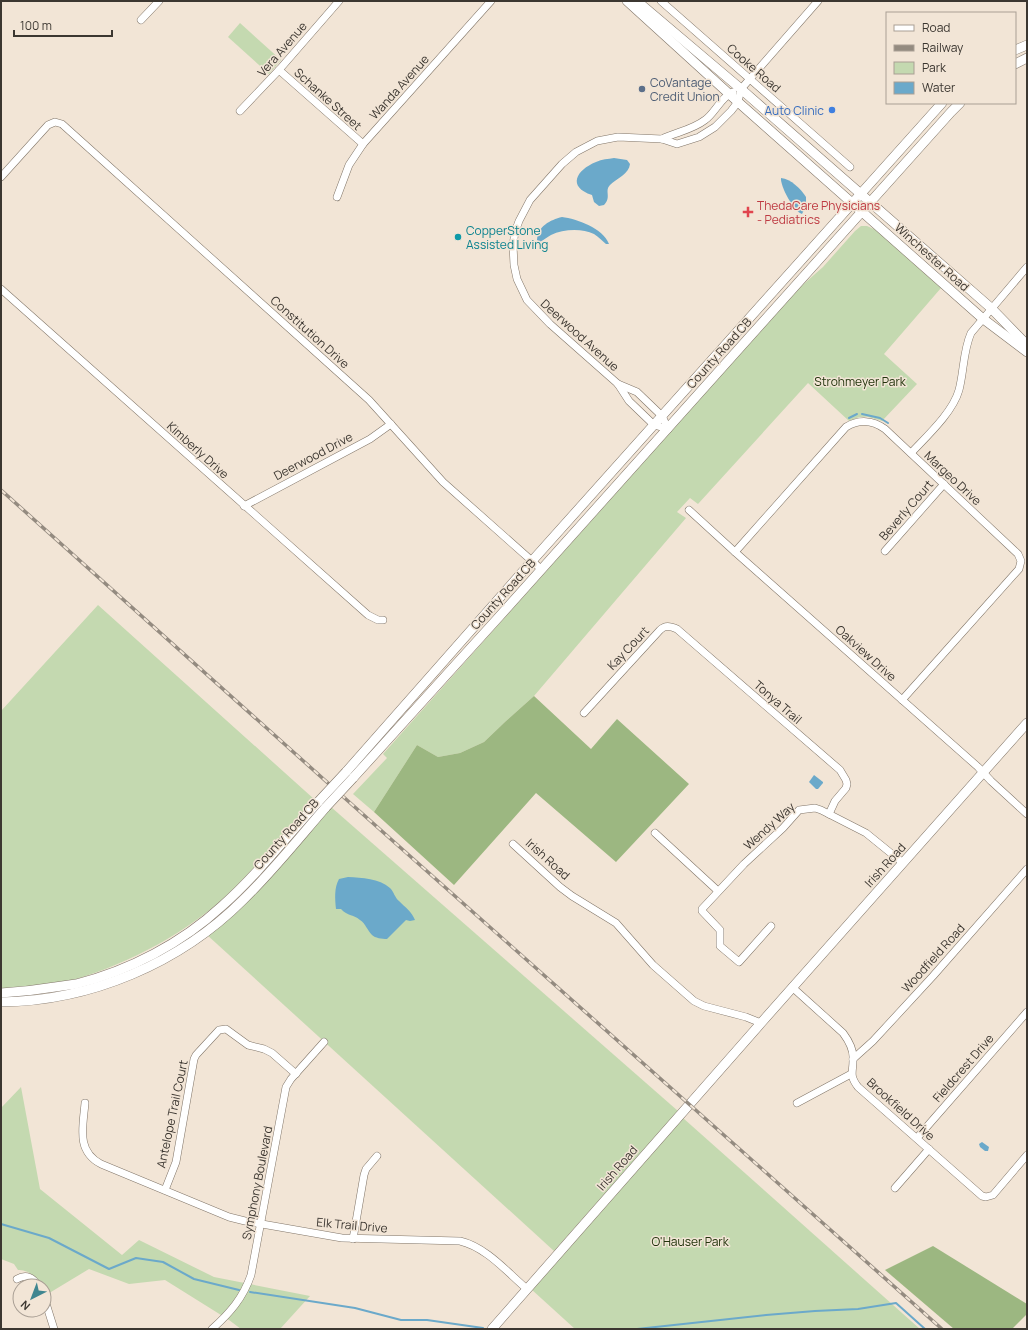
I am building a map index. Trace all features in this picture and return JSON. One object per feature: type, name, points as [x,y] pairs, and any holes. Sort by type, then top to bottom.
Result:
[{"type":"main road","name":"Winchester Road","points":[[626,1],[982,318],[1027,352]]},
{"type":"main road","name":"Winchester Road","points":[[637,1],[741,89],[870,202],[990,308],[1027,345]]},
{"type":"main road","points":[[1016,50],[1027,45]]},
{"type":"main road","points":[[1016,64],[1027,58]]},
{"type":"main road","name":"County Road CB","points":[[349,775],[532,561],[941,104]]},
{"type":"main road","name":"County Road CB","points":[[1,1002],[57,997],[106,984],[149,966],[177,951],[212,927],[243,900],[349,775],[541,569],[959,104]]},
{"type":"main road","name":"Irish Road","points":[[492,1329],[760,1023],[1027,723]]},
{"type":"main road","name":"County Road CB","points":[[1,993],[76,984],[146,958],[206,920],[238,892],[323,804]]},
{"type":"street","points":[[141,20],[159,1]]},
{"type":"street","name":"Vera Avenue","points":[[240,111],[279,70],[339,1]]},
{"type":"street","name":"Wanda Avenue","points":[[337,197],[349,165],[362,144],[491,1]]},
{"type":"street","name":"Cooke Road","points":[[661,1],[850,167]]},
{"type":"street","points":[[741,89],[818,1]]},
{"type":"street","name":"Schanke Street","points":[[279,70],[362,144]]},
{"type":"street","name":"Deerwood Avenue","points":[[662,139],[674,133],[695,127],[711,115],[729,94],[741,89]]},
{"type":"street","name":"Deerwood Avenue","points":[[668,429],[654,425],[629,402],[618,384],[550,324],[527,300],[517,279],[514,265],[513,245],[515,232],[530,200],[562,164],[576,152],[597,141],[607,138],[621,137],[662,139],[677,144],[699,137],[720,123],[738,102],[741,89]]},
{"type":"street","name":"Constitution Drive","points":[[1,177],[46,126],[55,122],[62,124],[369,400],[443,482],[541,569]]},
{"type":"street","points":[[911,454],[953,404],[959,390],[969,338],[974,328],[1027,267]]},
{"type":"street","name":"Kimberly Drive","points":[[1,289],[368,616],[378,620],[383,620]]},
{"type":"street","name":"Deerwood Avenue","points":[[618,384],[637,392],[662,416],[668,429]]},
{"type":"street","name":"Margeo Drive","points":[[735,552],[843,430],[850,425],[864,421],[880,425],[1021,558],[1021,566],[902,700]]},
{"type":"street","name":"Deerwood Drive","points":[[244,506],[370,439],[391,424]]},
{"type":"street","name":"Beverly Court","points":[[885,551],[944,484]]},
{"type":"street","name":"Oakview Drive","points":[[689,510],[978,767],[1027,814]]},
{"type":"street","name":"Tonya Trail","points":[[660,630],[667,626],[677,629],[840,770],[847,784],[846,788],[835,801],[829,814]]},
{"type":"street","name":"Kay Court","points":[[584,712],[660,630]]},
{"type":"street","name":"Wendy Way","points":[[771,926],[739,962],[720,946],[720,930],[702,911],[702,909],[744,864],[800,810],[814,808],[821,810],[866,833],[903,863]]},
{"type":"street","points":[[655,833],[718,891]]},
{"type":"street","name":"Irish Road","points":[[513,844],[565,890],[616,923],[654,966],[694,1001],[704,1006],[746,1017],[760,1023]]},
{"type":"street","name":"Woodfield Road","points":[[854,1059],[873,1041],[933,976],[1027,869]]},
{"type":"street","points":[[792,987],[843,1033],[850,1045],[854,1059]]},
{"type":"street","name":"Fieldcrest Drive","points":[[917,1138],[1027,1012]]},
{"type":"street","name":"Antelope Trail Court","points":[[165,1190],[176,1162],[194,1059],[216,1032],[222,1028],[229,1030],[248,1045],[268,1050],[296,1074]]},
{"type":"street","name":"Symphony Boulevard","points":[[212,1329],[234,1308],[247,1287],[251,1275],[285,1092],[288,1083],[324,1042]]},
{"type":"street","name":"Brookfield Drive","points":[[854,1059],[851,1074],[858,1087],[982,1196],[988,1197],[994,1194],[1027,1155]]},
{"type":"street","points":[[797,1103],[851,1074]]},
{"type":"street","name":"Elk Trail Drive","points":[[85,1103],[83,1137],[85,1149],[92,1158],[101,1164],[237,1219],[331,1236],[465,1242],[483,1250],[527,1289]]},
{"type":"street","points":[[895,1188],[929,1149]]},
{"type":"street","points":[[353,1238],[364,1175],[366,1169],[376,1156]]},
{"type":"street","points":[[19,1278],[27,1276],[32,1278]]},
{"type":"street","points":[[51,1318],[54,1329]]},
{"type":"green space","points":[[240,23],[281,60],[269,74],[228,37]]},
{"type":"green space","name":"Strohmeyer Park","points":[[861,226],[867,226],[876,230],[941,288],[884,354],[917,384],[882,421],[869,417],[862,417],[849,421],[808,383],[698,504],[690,498],[677,512],[686,518],[534,696],[484,742],[460,753],[438,757],[417,745],[374,812],[353,794],[387,758],[383,754],[798,289],[823,267]]},
{"type":"green space","points":[[98,605],[314,799],[262,859],[229,893],[213,907],[177,933],[137,955],[96,973],[48,985],[1,989],[1,711]]},
{"type":"green space","points":[[534,696],[591,749],[617,719],[689,784],[616,862],[536,793],[454,885],[374,812],[417,745],[438,757],[460,753],[484,742]]},
{"type":"green space","points":[[331,807],[678,1111],[554,1251],[206,934]]},
{"type":"green space","points":[[21,1087],[40,1189],[122,1255],[139,1240],[214,1277],[310,1296],[280,1329],[241,1329],[165,1280],[129,1284],[89,1269],[52,1291],[52,1278],[36,1278],[25,1271],[18,1270],[14,1264],[1,1259],[1,1108]]},
{"type":"green space","name":"O'Hauser Park","points":[[683,1118],[920,1329],[575,1329],[531,1289]]},
{"type":"green space","points":[[933,1246],[1027,1304],[1027,1314],[1012,1329],[954,1329],[885,1270]]},
{"type":"water","points":[[614,158],[627,160],[630,164],[627,171],[608,187],[608,197],[606,202],[604,205],[599,206],[594,202],[592,195],[579,188],[577,178],[583,169],[589,165],[600,160]]},
{"type":"water","points":[[781,178],[788,180],[795,185],[806,197],[806,206],[802,214],[795,209],[788,198],[781,182]]},
{"type":"water","points":[[562,217],[589,225],[601,233],[609,244],[606,244],[594,234],[578,230],[561,231],[540,242],[537,240],[542,227],[545,224]]},
{"type":"water","points":[[814,775],[823,782],[818,789],[816,789],[809,782]]},
{"type":"water","points":[[348,877],[370,879],[386,885],[410,912],[415,920],[406,920],[387,939],[373,936],[364,923],[341,909],[336,909],[335,894],[337,882],[339,879]]},
{"type":"water","points":[[982,1142],[989,1147],[988,1151],[985,1151],[980,1147],[979,1144]]},
{"type":"waterway","points":[[849,418],[857,414]]},
{"type":"waterway","points":[[862,414],[880,418],[888,423]]},
{"type":"waterway","points":[[1,1224],[49,1238],[109,1269],[136,1258],[163,1262],[194,1279],[239,1290]]},
{"type":"waterway","points":[[250,1292],[355,1308],[401,1320],[427,1320],[483,1328]]},
{"type":"waterway","points":[[637,1329],[766,1315],[858,1309],[896,1303],[925,1329]]},
{"type":"railway","points":[[1,490],[348,801],[942,1329]]},
{"type":"place","name":"CoVantage Credit Union","points":[[642,89]]},
{"type":"place","name":"Auto Clinic","points":[[832,110]]},
{"type":"place","name":"ThedaCare Physicians - Pediatrics","points":[[748,212]]},
{"type":"place","name":"CopperStone Assisted Living","points":[[458,237]]}]
